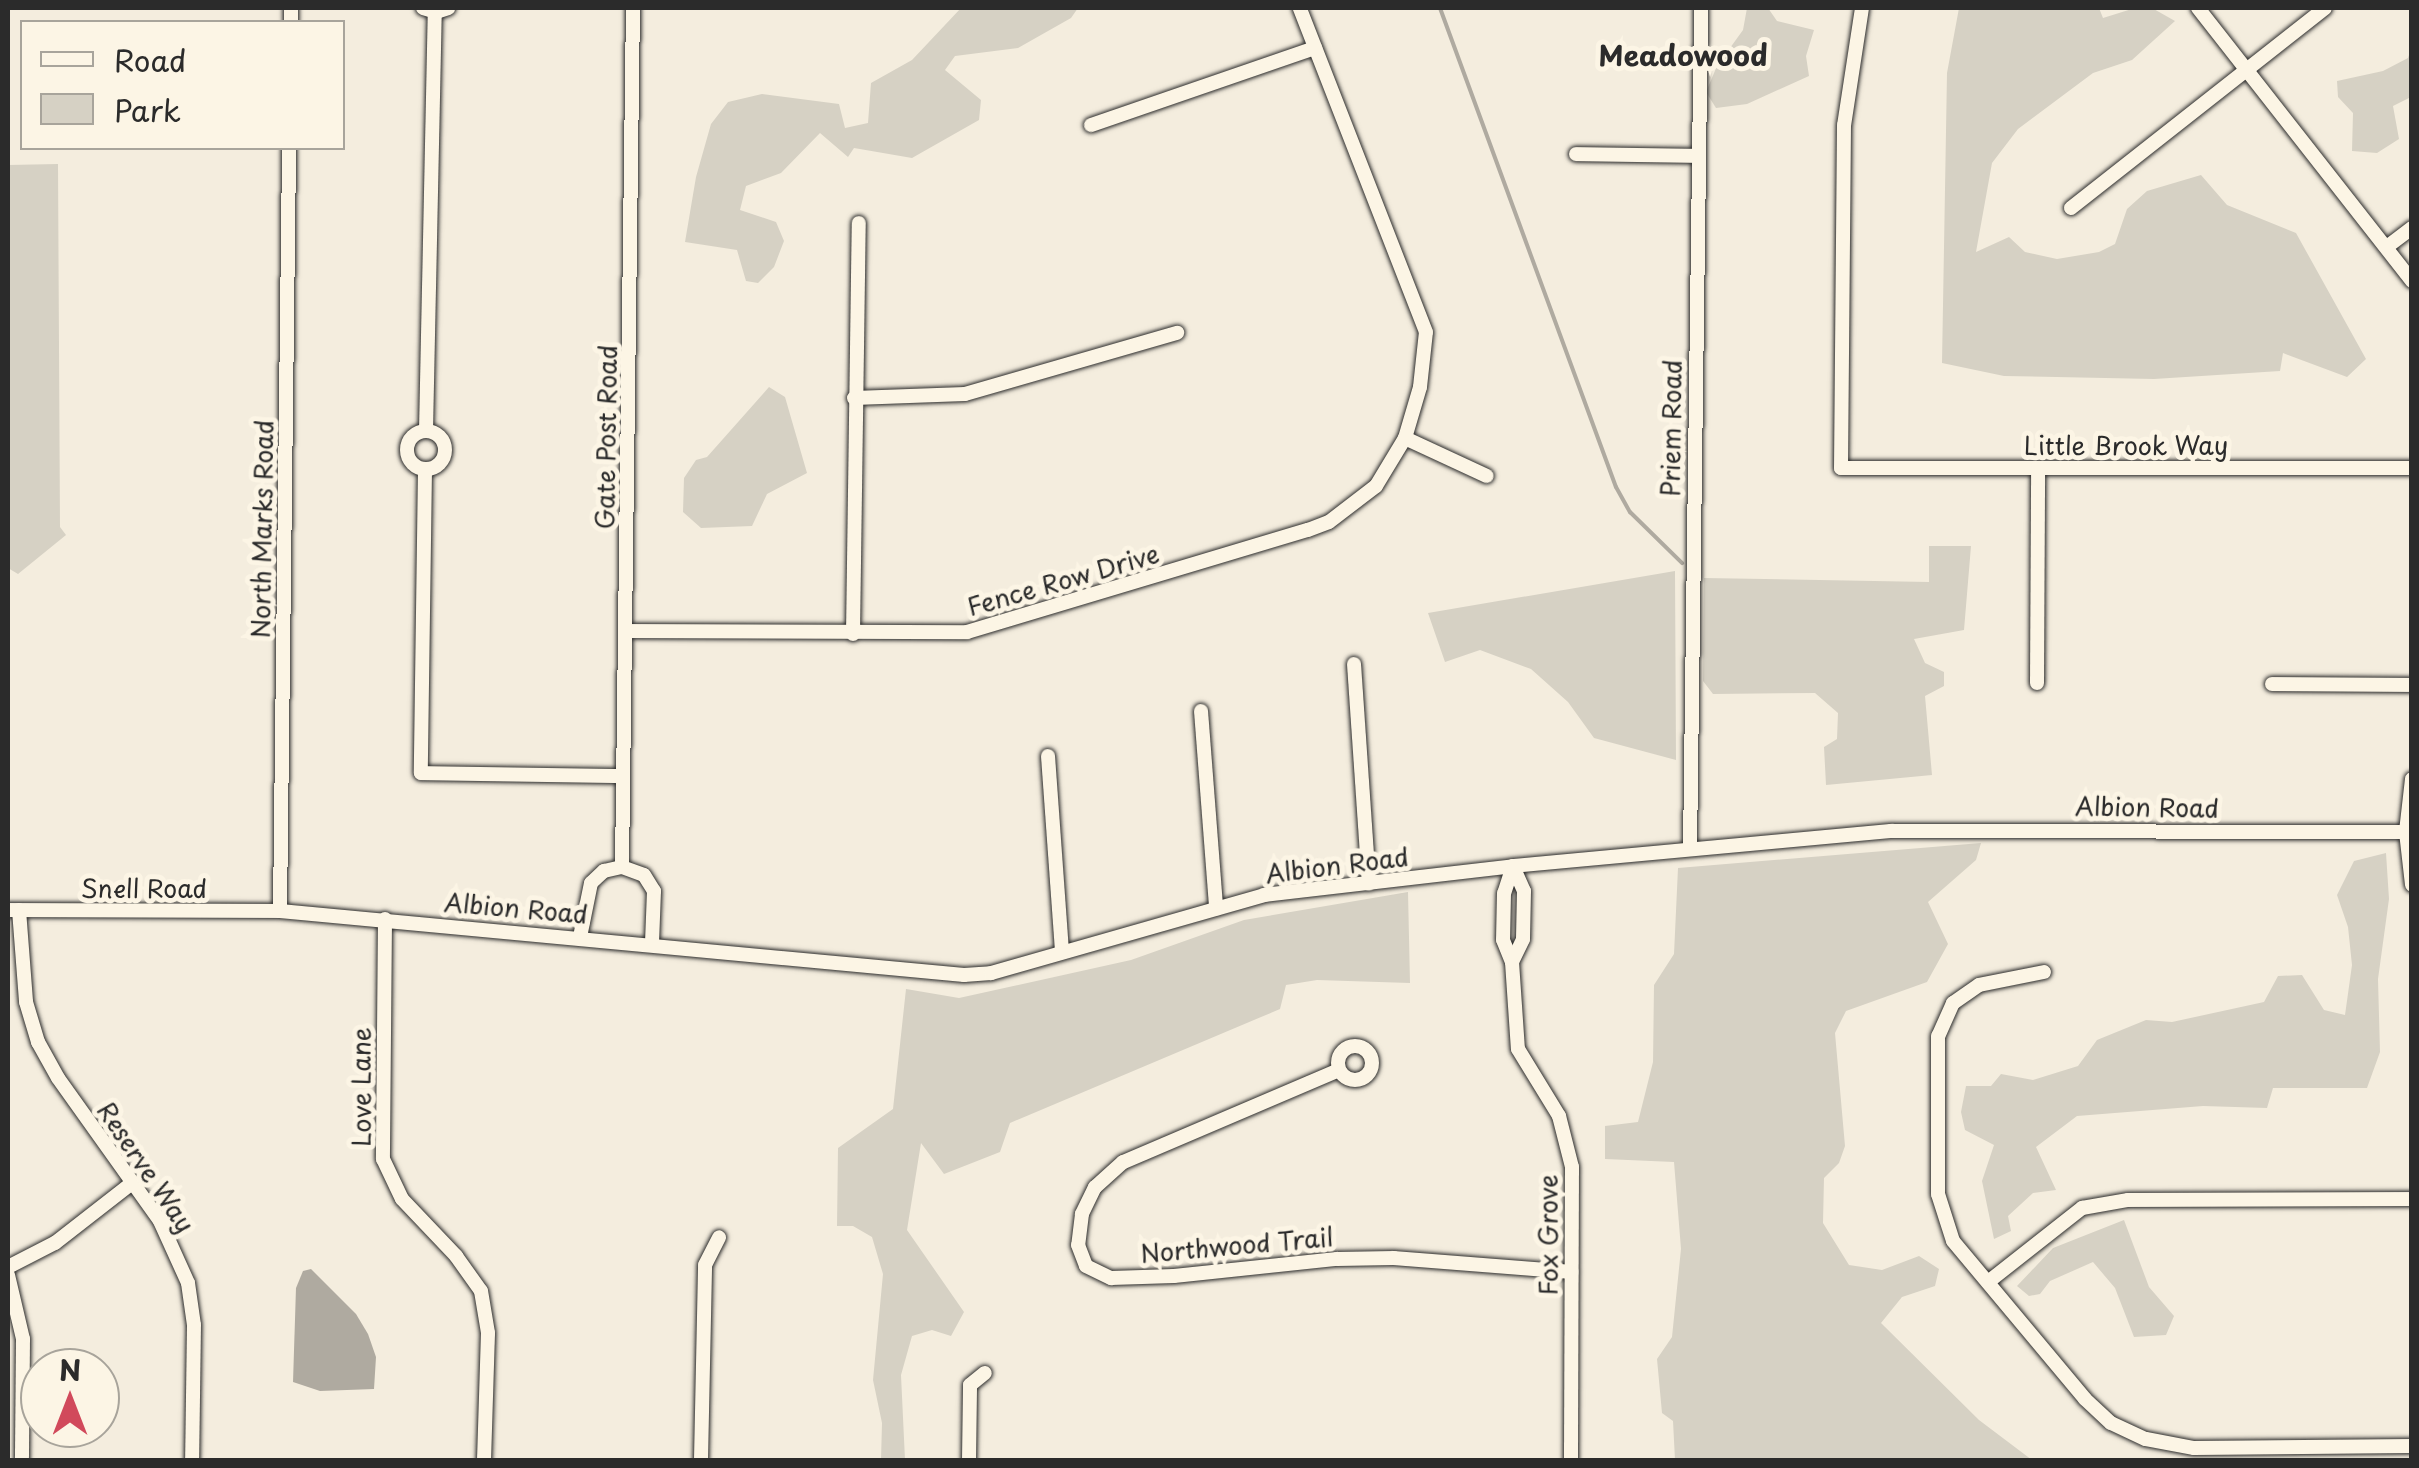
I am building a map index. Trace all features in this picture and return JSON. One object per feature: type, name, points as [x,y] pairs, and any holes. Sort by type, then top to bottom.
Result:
[{"type":"street","name":"Gate Post Road","points":[[622,867],[634,8]]},
{"type":"street","name":"Fence Row Drive","points":[[626,631],[940,635],[980,630],[1308,530],[1329,522],[1376,486],[1405,438],[1420,387],[1426,332],[1300,8]]},
{"type":"street","name":"Priem Road","points":[[1690,850],[1702,8]]},
{"type":"street","name":"Little Brook Way","points":[[1862,8],[1844,125],[1841,468],[2412,468]]},
{"type":"street","points":[[2198,8],[2412,281]]},
{"type":"street","points":[[2071,208],[2325,8]]},
{"type":"street","points":[[426,431],[435,9]]},
{"type":"street","points":[[1092,125],[1314,48]]},
{"type":"street","name":"North Marks Road","points":[[280,911],[290,150]]},
{"type":"street","points":[[1576,154],[1698,156]]},
{"type":"street","points":[[853,634],[858,223]]},
{"type":"street","points":[[2388,246],[2412,228]]},
{"type":"street","points":[[854,398],[966,394],[1178,333]]},
{"type":"street","points":[[426,431],[440,437],[446,449],[442,462],[426,469],[412,463],[407,452],[413,436],[426,431]]},
{"type":"street","points":[[1405,438],[1487,476]]},
{"type":"street","points":[[2037,683],[2038,468]]},
{"type":"street","points":[[426,469],[421,772],[624,776]]},
{"type":"street","points":[[1354,664],[1369,883]]},
{"type":"street","points":[[2272,684],[2412,685]]},
{"type":"street","points":[[1201,711],[1216,908]]},
{"type":"street","points":[[1048,756],[1062,952]]},
{"type":"street","points":[[2412,778],[2412,884]]},
{"type":"street","name":"Albion Road","points":[[280,911],[580,936],[964,976],[1284,892],[1513,866],[1891,831],[2409,832]]},
{"type":"street","name":"Fox Grove","points":[[1513,866],[1524,890],[1522,940],[1512,962],[1518,1049],[1558,1116],[1572,1167],[1571,1460]]},
{"type":"street","points":[[580,936],[591,883],[604,871],[622,867],[644,875],[656,895],[652,944]]},
{"type":"street","name":"Snell Road","points":[[13,910],[280,911]]},
{"type":"street","name":"Reserve Way","points":[[13,910],[26,1002],[38,1042],[50,1067],[168,1234],[190,1296],[192,1460]]},
{"type":"street","name":"Love Lane","points":[[385,918],[383,1159],[402,1199],[456,1256],[480,1291],[488,1333],[484,1460]]},
{"type":"street","points":[[2044,972],[1979,985],[1953,1003],[1938,1036],[1938,1194],[1953,1241],[2086,1399],[2111,1423],[2146,1439],[2194,1448],[2412,1446]]},
{"type":"street","name":"Northwood Trail","points":[[1339,1070],[1124,1162],[1095,1188],[1082,1214],[1078,1244],[1086,1266],[1111,1278],[1174,1276],[1337,1259],[1394,1258],[1571,1272]]},
{"type":"street","points":[[22,1460],[24,1338],[8,1271],[55,1243],[132,1183]]},
{"type":"street","points":[[1988,1282],[2082,1208],[2128,1200],[2412,1199]]},
{"type":"street","points":[[701,1460],[705,1265],[719,1237]]},
{"type":"street","points":[[969,1460],[970,1385],[985,1373]]},
{"type":"green space","points":[[961,8],[1078,8],[1071,18],[1018,48],[955,56],[945,70],[981,100],[979,120],[912,158],[854,148],[848,157],[820,133],[781,173],[746,186],[740,210],[776,222],[784,241],[774,267],[758,283],[746,281],[737,250],[685,242],[696,177],[711,124],[728,102],[762,94],[839,104],[845,128],[868,123],[871,83],[912,60]]},
{"type":"green space","points":[[1747,8],[1768,8],[1777,21],[1814,30],[1806,56],[1809,76],[1747,104],[1716,108],[1706,92],[1717,66],[1743,30]]},
{"type":"green space","points":[[1959,8],[2099,8],[2103,18],[2135,8],[2152,8],[2175,21],[2132,60],[2093,73],[2018,129],[1992,163],[1976,252],[2009,237],[2025,252],[2057,259],[2099,252],[2115,244],[2127,209],[2147,191],[2201,175],[2227,205],[2296,233],[2366,359],[2347,377],[2283,353],[2280,371],[2154,379],[2004,376],[1942,363],[1947,73]]},
{"type":"green space","points":[[2411,49],[2411,97],[2393,106],[2399,139],[2377,153],[2352,151],[2353,113],[2338,97],[2337,81],[2383,71],[2408,58]]},
{"type":"green space","points":[[58,164],[60,527],[66,535],[18,574],[8,568],[8,165]]},
{"type":"green space","points":[[769,387],[785,397],[807,473],[767,494],[752,526],[701,528],[683,512],[684,478],[696,460],[707,457]]},
{"type":"green space","points":[[1929,546],[1971,546],[1964,630],[1914,639],[1925,663],[1944,672],[1944,686],[1925,696],[1932,775],[1826,785],[1824,747],[1837,739],[1838,713],[1815,693],[1713,694],[1703,681],[1704,578],[1929,582]]},
{"type":"green space","points":[[1675,571],[1676,760],[1594,738],[1568,702],[1531,669],[1480,650],[1445,662],[1428,613]]},
{"type":"green space","points":[[1981,843],[1976,860],[1928,902],[1948,944],[1927,982],[1846,1011],[1835,1033],[1845,1146],[1839,1163],[1824,1178],[1823,1223],[1849,1265],[1882,1270],[1919,1256],[1939,1269],[1935,1286],[1902,1297],[1881,1323],[1979,1420],[2032,1460],[1675,1460],[1673,1421],[1662,1413],[1657,1359],[1672,1337],[1681,1249],[1674,1162],[1605,1159],[1605,1126],[1638,1122],[1653,1062],[1654,985],[1674,954],[1678,868]]},
{"type":"green space","points":[[2386,853],[2389,899],[2378,979],[2380,1052],[2367,1088],[2273,1088],[2267,1108],[2203,1106],[2077,1116],[2036,1147],[2056,1190],[2033,1193],[2008,1216],[2011,1231],[1994,1239],[1982,1181],[1994,1145],[1965,1130],[1961,1112],[1966,1086],[1991,1086],[2001,1074],[2033,1080],[2078,1066],[2097,1040],[2146,1020],[2172,1022],[2264,1002],[2278,976],[2302,975],[2324,1010],[2345,1015],[2352,965],[2348,927],[2337,895],[2354,861]]},
{"type":"green space","points":[[1408,892],[1410,983],[1317,980],[1286,985],[1280,1009],[1010,1123],[1000,1152],[944,1174],[921,1143],[907,1230],[964,1312],[951,1336],[932,1330],[912,1336],[901,1375],[905,1460],[881,1460],[882,1423],[873,1380],[883,1274],[872,1237],[853,1226],[837,1226],[838,1148],[893,1109],[906,989],[959,998],[1131,960],[1244,920]]},
{"type":"green space","points":[[2124,1220],[2149,1287],[2174,1316],[2166,1335],[2134,1337],[2115,1288],[2093,1262],[2050,1281],[2040,1294],[2029,1296],[2017,1286],[2053,1248]]},
{"type":"shaded area","points":[[311,1269],[356,1314],[368,1334],[376,1357],[374,1389],[320,1391],[293,1382],[296,1288],[303,1271]]},
{"type":"waterway","points":[[1440,8],[1616,487],[1630,512],[1682,563]]},
{"type":"district","name":"Meadowood","points":[[1683,55]]}]
